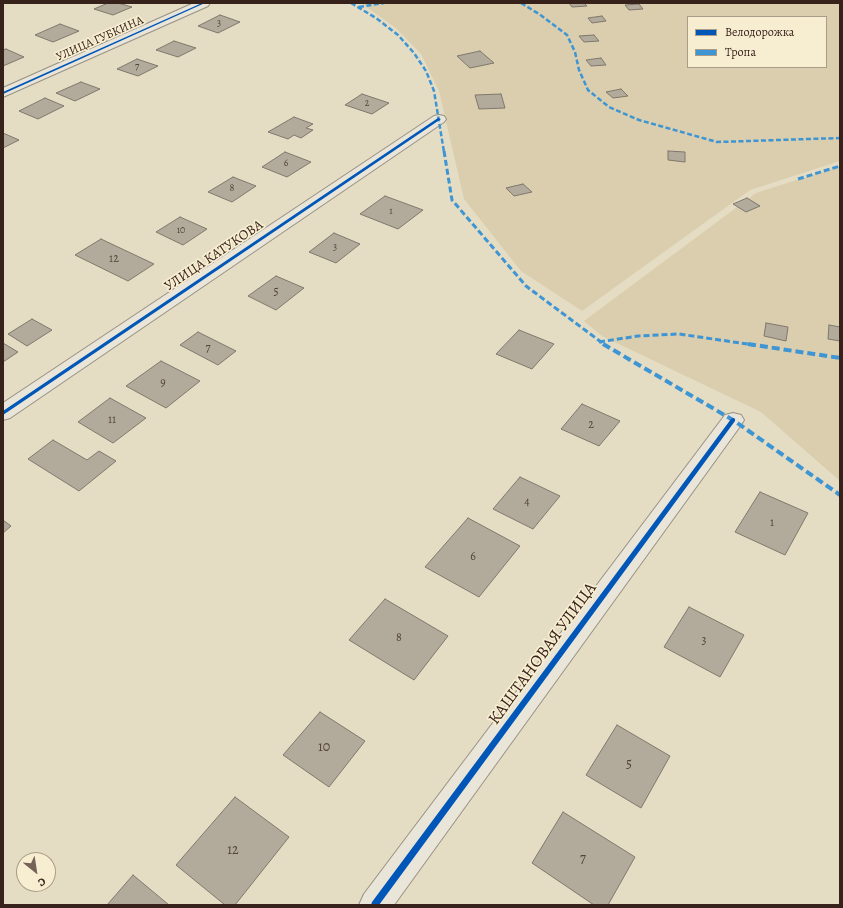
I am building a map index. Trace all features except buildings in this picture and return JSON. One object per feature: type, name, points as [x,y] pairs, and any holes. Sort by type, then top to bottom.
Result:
[{"type":"street","points":[[176,3],[199,6]]},
{"type":"street","name":"УЛИЦА ГУБКИНА","points":[[3,93],[199,6]]},
{"type":"street","name":"УЛИЦА КАТУКОВА","points":[[3,414],[439,119]]},
{"type":"street","name":"КАШТАНОВАЯ УЛИЦА","points":[[375,905],[733,420]]},
{"type":"shaded area","points":[[361,3],[840,3],[840,161],[750,190],[582,311],[521,271],[464,199],[439,91],[421,54],[397,29]]},
{"type":"shaded area","points":[[840,166],[840,481],[761,412],[602,336],[584,321],[756,193]]},
{"type":"marked path","points":[[351,3],[376,18],[398,35],[414,53],[426,71],[434,91],[452,200],[526,286],[599,342],[733,420],[840,495]]},
{"type":"marked path","points":[[359,7],[384,3]]},
{"type":"marked path","points":[[521,3],[539,14],[567,35],[575,52],[579,70],[588,90],[609,107],[639,120],[717,142],[840,138]]},
{"type":"marked path","points":[[798,179],[840,166]]},
{"type":"marked path","points":[[599,342],[638,336],[679,334],[840,358]]},
{"type":"cycle path","points":[[3,93],[204,3]]},
{"type":"cycle path","points":[[3,413],[439,119]]},
{"type":"cycle path","points":[[375,905],[733,420]]}]
